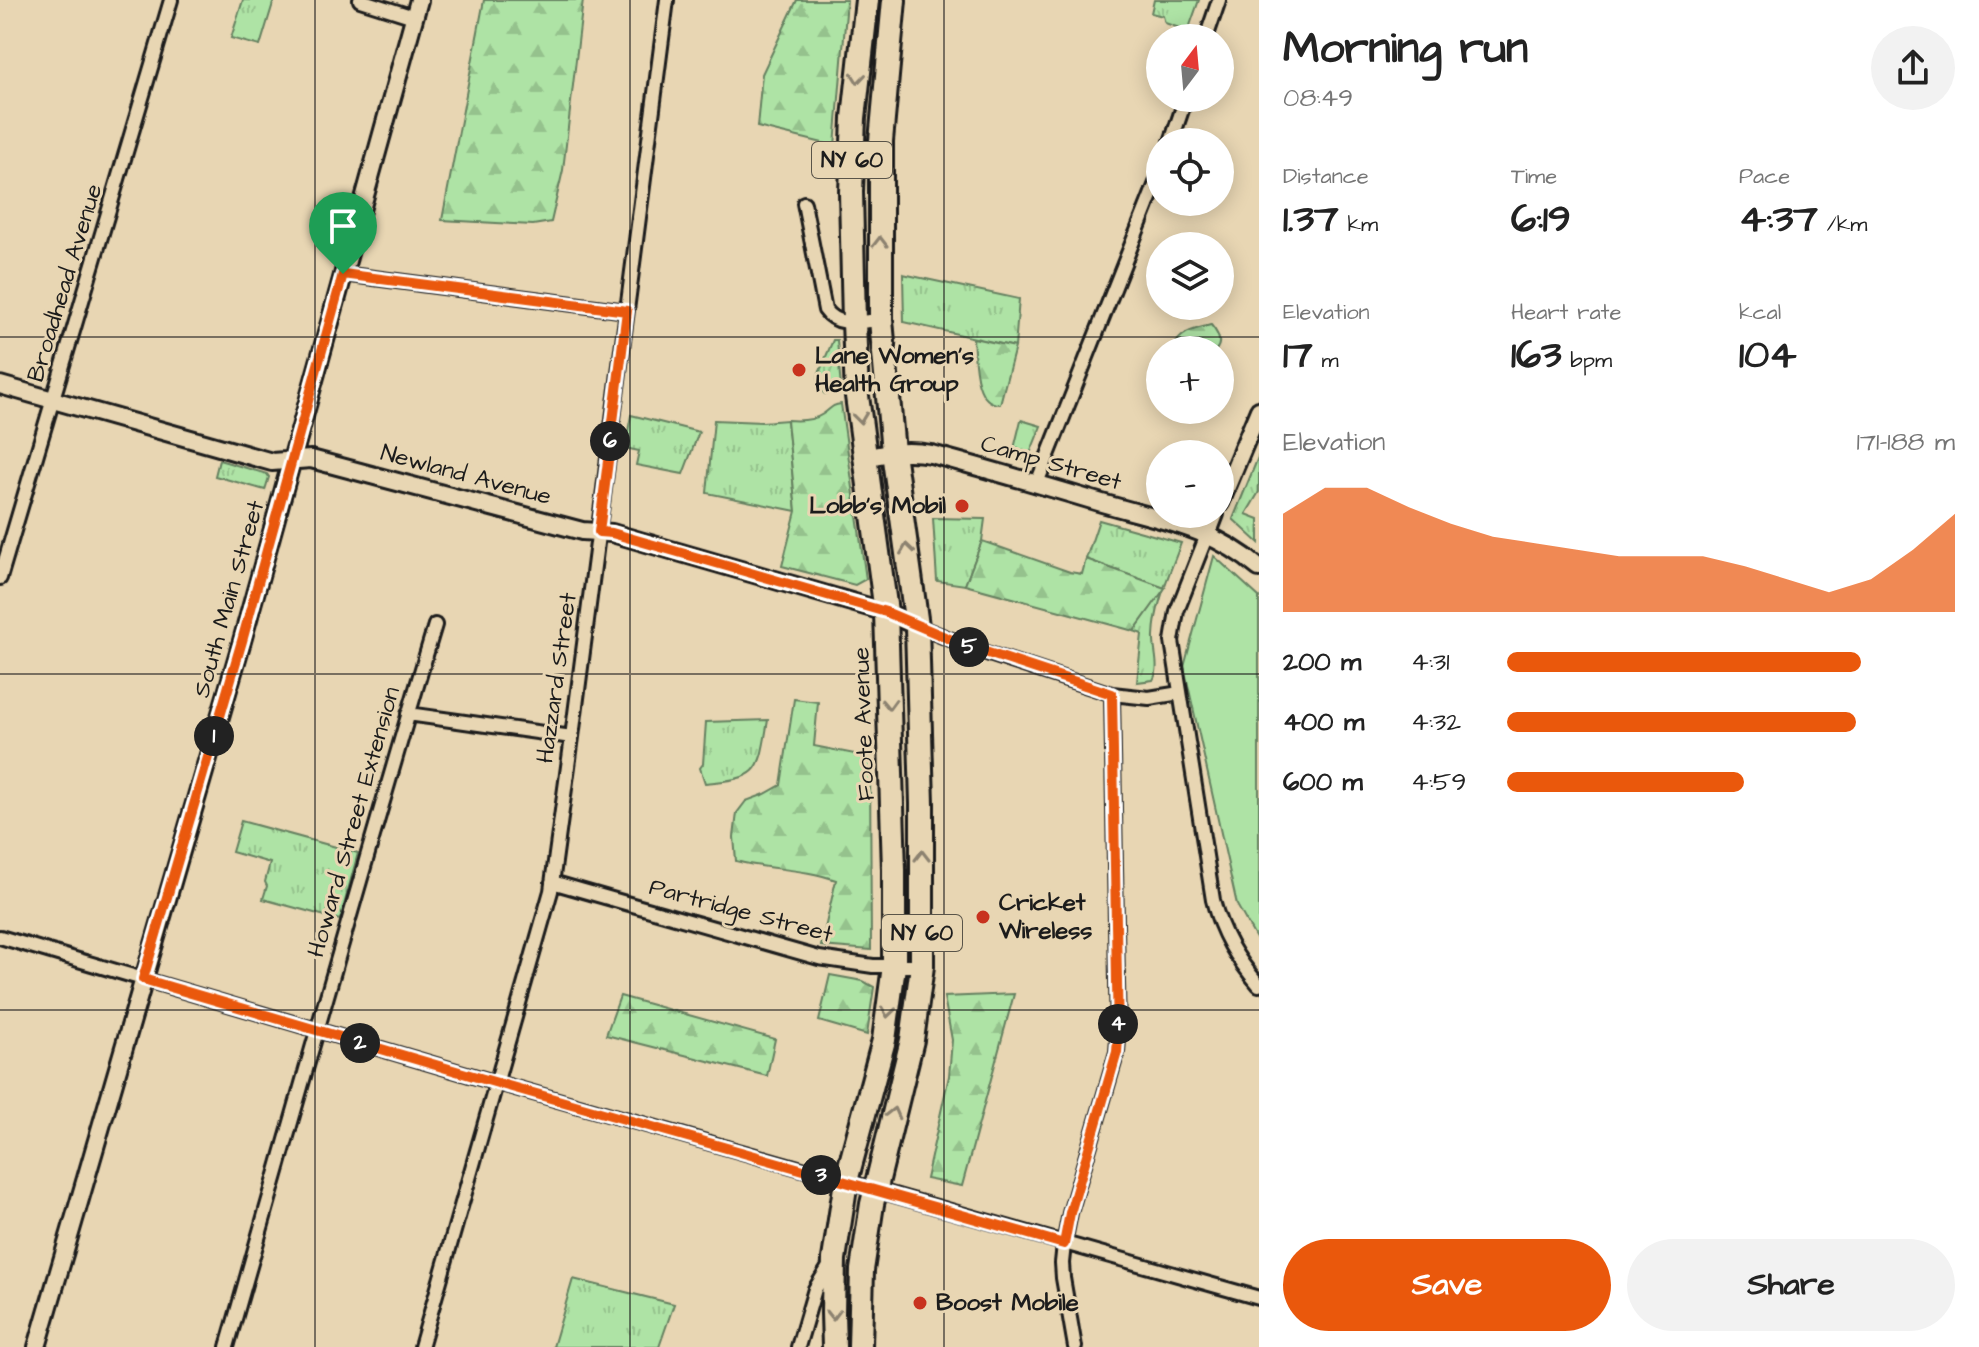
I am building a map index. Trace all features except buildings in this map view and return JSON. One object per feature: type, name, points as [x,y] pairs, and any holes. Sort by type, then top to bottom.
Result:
[{"type":"highway","name":"Foote Avenue","points":[[834,1347],[834,1259],[846,1181],[884,1040],[894,966],[886,612],[857,396],[854,322],[853,133],[867,0]]},
{"type":"highway","name":"NY 60","points":[[860,1347],[862,1270],[874,1189],[912,1040],[922,966],[917,626],[893,452],[881,320],[881,141],[894,0]]},
{"type":"street","name":"Broadhead Avenue","points":[[0,578],[171,0]]},
{"type":"street","points":[[360,0],[416,8]]},
{"type":"street","name":"Hazzard Street","points":[[421,1347],[549,901],[667,0]]},
{"type":"street","points":[[1211,24],[1219,0]]},
{"type":"street","name":"South Main Street","points":[[37,1347],[238,655],[416,8]]},
{"type":"street","points":[[804,203],[825,310],[839,322],[881,320]]},
{"type":"street","points":[[1037,483],[1146,208]]},
{"type":"street","points":[[343,274],[627,311]]},
{"type":"street","name":"Newland Avenue","points":[[0,385],[272,462],[311,459],[582,531],[612,533],[886,612],[917,626]]},
{"type":"street","points":[[1234,470],[1259,410]]},
{"type":"street","name":"Camp Street","points":[[866,458],[914,451],[1037,483],[1193,528],[1222,541],[1259,568]]},
{"type":"street","points":[[1210,528],[1175,621],[1172,641],[1217,918],[1230,945],[1259,985]]},
{"type":"street","name":"Howard Street Extension","points":[[227,1347],[338,953],[435,625]]},
{"type":"street","points":[[917,626],[980,651],[1112,694],[1149,698],[1180,693]]},
{"type":"street","points":[[1075,1347],[1063,1278],[1064,1244],[1118,1039],[1112,694]]},
{"type":"street","points":[[408,714],[572,737]]},
{"type":"street","name":"Partridge Street","points":[[552,882],[819,958],[868,965],[922,966]]},
{"type":"street","points":[[0,937],[495,1082],[1259,1298]]},
{"type":"street","points":[[798,1347],[815,1289],[834,1259]]},
{"type":"green space","points":[[243,0],[274,0],[260,46],[231,38]]},
{"type":"green space","points":[[484,0],[583,0],[563,170],[551,222],[533,225],[442,220]]},
{"type":"green space","points":[[797,0],[847,0],[835,146],[757,127],[762,74]]},
{"type":"green space","points":[[1154,0],[1199,0],[1190,24],[1168,24],[1163,16],[1151,13]]},
{"type":"green space","points":[[903,274],[1019,299],[1015,347],[904,322]]},
{"type":"green space","points":[[1211,325],[1218,336],[1182,336]]},
{"type":"green space","points":[[973,338],[1015,347],[1000,404],[991,402],[980,389]]},
{"type":"green space","points":[[833,340],[837,340],[841,389],[825,394],[817,387],[819,373]]},
{"type":"green space","points":[[841,404],[866,579],[855,585],[782,566],[796,511],[787,420],[815,418]]},
{"type":"green space","points":[[631,415],[699,432],[683,474],[636,465],[639,451],[625,448]]},
{"type":"green space","points":[[714,420],[787,420],[796,511],[707,493]]},
{"type":"green space","points":[[1021,420],[1041,426],[1027,461],[1012,457]]},
{"type":"green space","points":[[1259,455],[1259,492],[1246,514],[1259,519],[1259,543],[1234,517]]},
{"type":"green space","points":[[219,460],[267,474],[265,490],[215,476]]},
{"type":"green space","points":[[933,518],[985,519],[982,541],[965,585],[937,581]]},
{"type":"green space","points":[[1099,520],[1181,543],[1157,612],[1154,636],[1156,670],[1153,680],[1137,682],[1142,634],[1134,631],[1164,588],[1086,559]]},
{"type":"green space","points":[[982,541],[1070,572],[1082,574],[1086,559],[1165,588],[1134,631],[965,585]]},
{"type":"green space","points":[[1214,556],[1259,597],[1259,944],[1237,905],[1184,667]]},
{"type":"green space","points":[[794,699],[818,702],[814,746],[870,757],[871,950],[821,946],[836,880],[736,861],[734,837],[737,813],[746,801],[781,785]]},
{"type":"green space","points":[[768,720],[762,752],[754,770],[737,778],[705,783],[700,768],[703,764],[706,722]]},
{"type":"green space","points":[[241,821],[358,853],[340,920],[263,899],[270,863],[232,852]]},
{"type":"green space","points":[[830,975],[863,981],[874,987],[867,1035],[819,1021]]},
{"type":"green space","points":[[1014,994],[962,1186],[926,1179],[949,1076],[952,1040],[944,997]]},
{"type":"green space","points":[[620,996],[775,1039],[767,1076],[606,1035]]},
{"type":"green space","points":[[573,1279],[674,1304],[659,1347],[553,1347]]},
{"type":"place","name":"Lane Women’s Health Group","points":[[799,370]]},
{"type":"place","name":"Lobb's Mobil","points":[[962,506]]},
{"type":"place","name":"Cricket Wireless","points":[[983,917]]},
{"type":"place","name":"Boost Mobile","points":[[920,1303]]},
{"type":"route","points":[[343,274],[627,311],[599,532],[612,533],[886,612],[936,635],[1112,694],[1117,1052],[1070,1213],[1064,1244],[143,979],[242,641],[343,274]]}]
